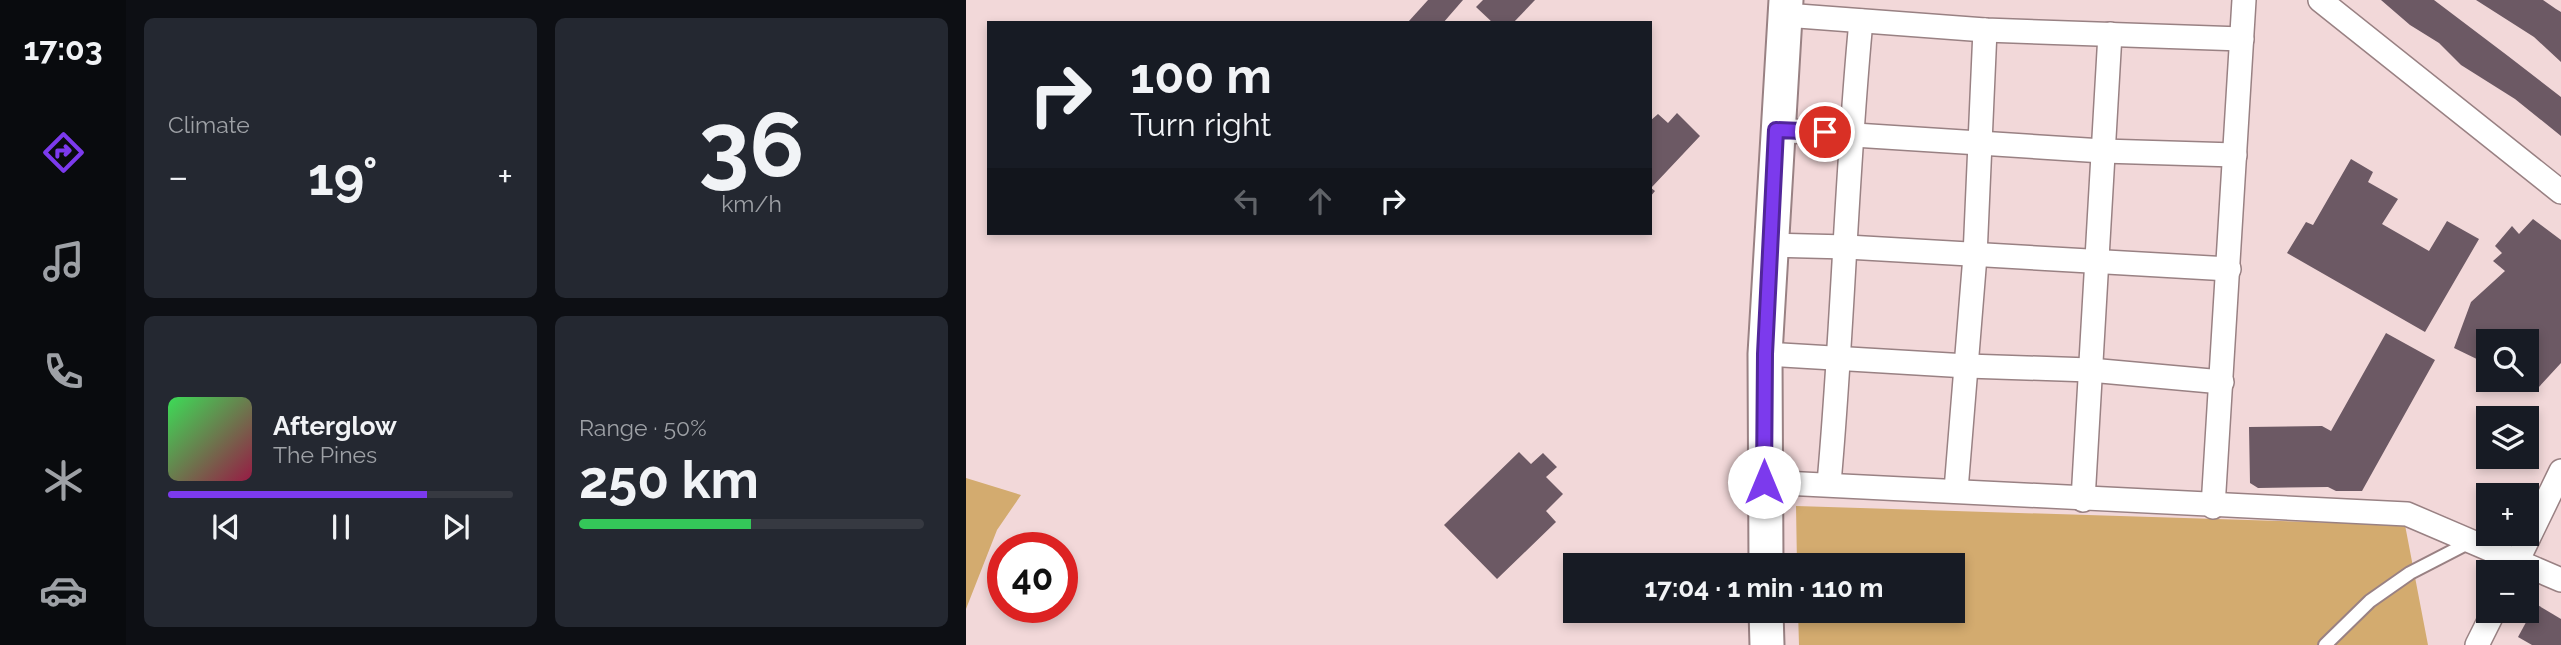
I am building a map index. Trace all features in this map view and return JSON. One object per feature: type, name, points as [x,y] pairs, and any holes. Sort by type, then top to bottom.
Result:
[{"type":"street","points":[[2213,507],[2244,0]]},
{"type":"street","points":[[2320,0],[2561,192]]},
{"type":"street","points":[[1766,553],[1765,354],[1776,130],[1786,7],[1861,21],[1985,30],[2242,38]]},
{"type":"street","points":[[1829,483],[1847,247],[1850,134],[1861,21]]},
{"type":"street","points":[[1956,490],[1975,256],[1985,30]]},
{"type":"street","points":[[2083,500],[2099,261],[2110,34]]},
{"type":"street","points":[[1776,130],[2103,151],[2235,155]]},
{"type":"street","points":[[1770,245],[2228,269]]},
{"type":"street","points":[[1765,354],[2090,370],[2222,382]]},
{"type":"street","points":[[2518,560],[2561,471]]},
{"type":"street","points":[[1764,482],[1956,490],[2213,507],[2407,514],[2473,541],[2505,560]]},
{"type":"street","points":[[2539,573],[2561,580]]},
{"type":"street","points":[[1766,623],[1767,645]]},
{"type":"street","points":[[2477,645],[2488,623]]},
{"type":"lane","points":[[2325,645],[2370,601],[2410,573],[2473,541]]},
{"type":"shaded area","points":[[966,478],[1021,495],[996,532],[987,532],[987,555],[966,609]]},
{"type":"shaded area","points":[[1796,506],[2405,525],[2428,645],[1799,645],[1798,623],[1965,623],[1965,553],[1797,553]]},
{"type":"building","points":[[1428,0],[1463,0],[1445,21],[1409,21]]},
{"type":"building","points":[[1483,0],[1535,0],[1515,21],[1491,21],[1476,7]]},
{"type":"building","points":[[2381,0],[2434,0],[2561,97],[2561,136],[2515,99],[2461,65],[2439,43],[2410,25]]},
{"type":"building","points":[[2476,0],[2543,0],[2561,12],[2561,62],[2534,37]]},
{"type":"building","points":[[1677,113],[1700,136],[1652,187],[1652,119],[1658,114],[1668,123]]},
{"type":"building","points":[[2351,159],[2373,172],[2368,182],[2398,199],[2382,224],[2429,251],[2447,221],[2479,239],[2425,332],[2287,253],[2306,222],[2313,225]]},
{"type":"building","points":[[2533,219],[2561,240],[2561,363],[2539,387],[2539,329],[2476,329],[2476,359],[2454,348],[2471,302],[2505,271],[2493,261],[2502,253],[2495,246],[2512,226],[2519,234]]},
{"type":"building","points":[[2386,333],[2435,360],[2362,491],[2336,491],[2328,487],[2258,488],[2250,483],[2249,427],[2322,426],[2331,431]]},
{"type":"building","points":[[1519,452],[1531,464],[1543,453],[1557,467],[1546,477],[1563,494],[1546,511],[1556,522],[1497,579],[1444,525]]},
{"type":"building","points":[[2539,606],[2561,619],[2561,645],[2532,645],[2518,637],[2526,623],[2539,623]]},
{"type":"route","points":[[1764,482],[1765,354],[1776,130],[1825,132]]}]
